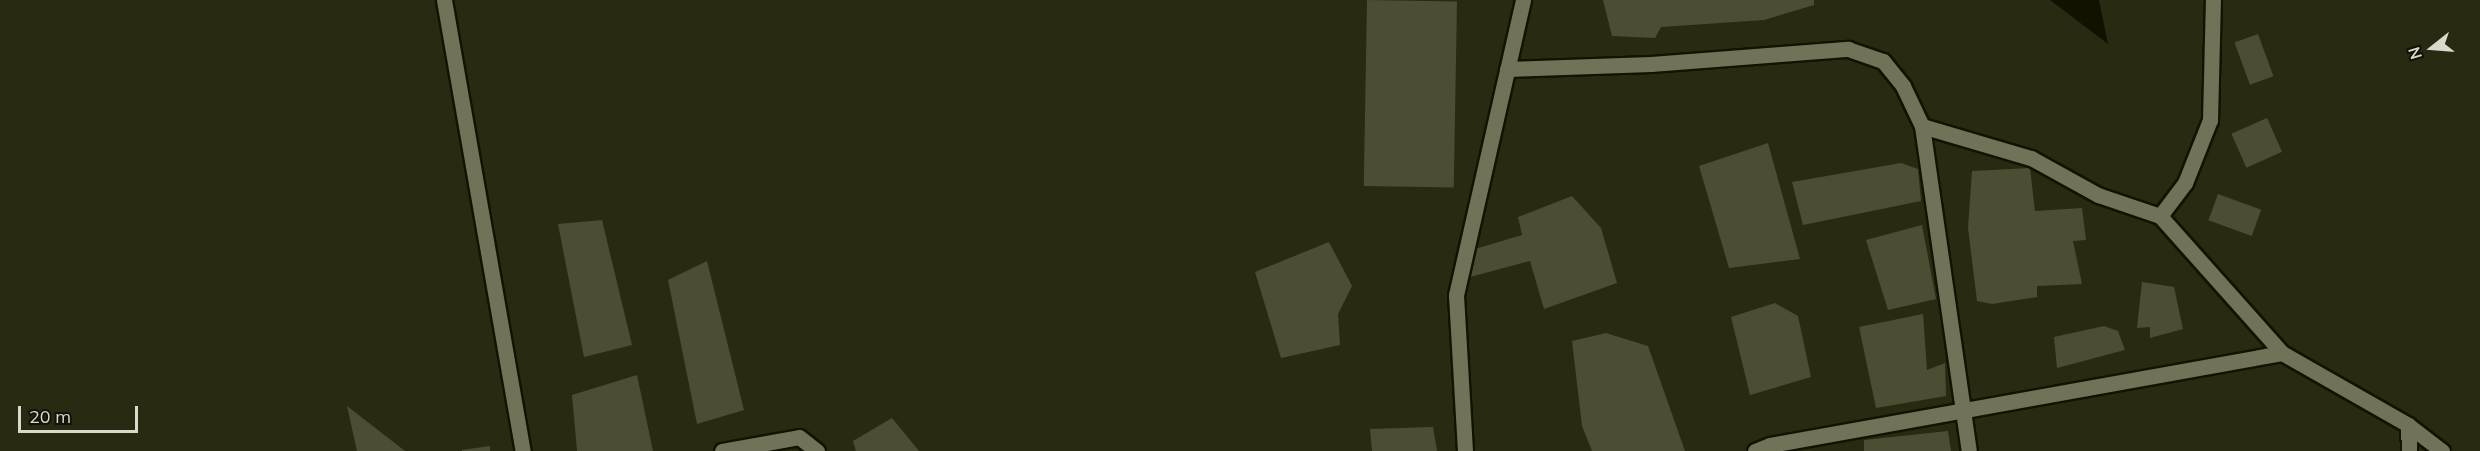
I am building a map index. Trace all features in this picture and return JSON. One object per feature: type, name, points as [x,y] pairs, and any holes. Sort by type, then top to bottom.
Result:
[{"type":"street","points":[[444,0],[523,451]]},
{"type":"street","points":[[1465,451],[1456,295],[1523,0]]},
{"type":"street","points":[[2160,216],[2185,183],[2210,120],[2213,0]]},
{"type":"street","points":[[1507,69],[1651,64],[1848,49],[1883,61],[1904,86],[1922,126],[1969,451]]},
{"type":"street","points":[[1922,126],[2031,158],[2098,195],[2160,216],[2282,354],[2408,425],[2442,451]]},
{"type":"street","points":[[1755,451],[1770,445],[2282,354]]},
{"type":"street","points":[[2408,425],[2409,451]]},
{"type":"street","points":[[722,451],[799,437],[817,451]]},
{"type":"shaded area","points":[[2050,0],[2099,0],[2108,44]]},
{"type":"building","points":[[1367,0],[1457,2],[1454,188],[1364,186]]},
{"type":"building","points":[[1603,0],[1814,0],[1814,5],[1764,20],[1661,27],[1655,38],[1612,36]]},
{"type":"building","points":[[2258,34],[2273,76],[2250,85],[2235,43]]},
{"type":"building","points":[[2267,118],[2282,152],[2246,168],[2231,134]]},
{"type":"building","points":[[1768,143],[1800,259],[1729,268],[1699,166]]},
{"type":"building","points":[[1901,163],[1918,169],[1921,201],[1803,225],[1792,182]]},
{"type":"building","points":[[2030,168],[2035,211],[2082,208],[2086,240],[2073,241],[2082,284],[2037,286],[2037,297],[1992,304],[1977,301],[1968,228],[1972,171]]},
{"type":"building","points":[[2218,194],[2261,210],[2252,236],[2208,220]]},
{"type":"building","points":[[1572,196],[1601,228],[1617,283],[1544,309],[1530,261],[1470,277],[1475,249],[1522,235],[1518,217]]},
{"type":"building","points":[[602,220],[632,345],[584,357],[558,224]]},
{"type":"building","points":[[1922,225],[1936,299],[1888,310],[1866,240]]},
{"type":"building","points":[[1329,242],[1352,286],[1338,314],[1340,345],[1281,358],[1255,272]]},
{"type":"building","points":[[707,261],[744,410],[697,424],[668,280]]},
{"type":"building","points":[[2142,282],[2174,287],[2183,329],[2150,338],[2150,327],[2137,328]]},
{"type":"building","points":[[1775,303],[1798,316],[1811,377],[1750,395],[1731,317]]},
{"type":"building","points":[[1923,314],[1927,370],[1945,363],[1946,396],[1876,408],[1859,327]]},
{"type":"building","points":[[2104,326],[2118,331],[2125,350],[2057,368],[2054,337]]},
{"type":"building","points":[[1606,333],[1648,346],[1685,451],[1592,451],[1582,426],[1572,341]]},
{"type":"building","points":[[637,375],[653,451],[577,451],[572,395]]},
{"type":"building","points":[[347,406],[405,451],[357,451]]},
{"type":"building","points":[[892,418],[919,451],[856,451],[853,441]]},
{"type":"building","points":[[1433,427],[1437,451],[1372,451],[1370,429]]},
{"type":"building","points":[[1948,431],[1951,451],[1864,451],[1864,440]]},
{"type":"building","points":[[490,446],[490,451],[462,451],[462,450]]}]
